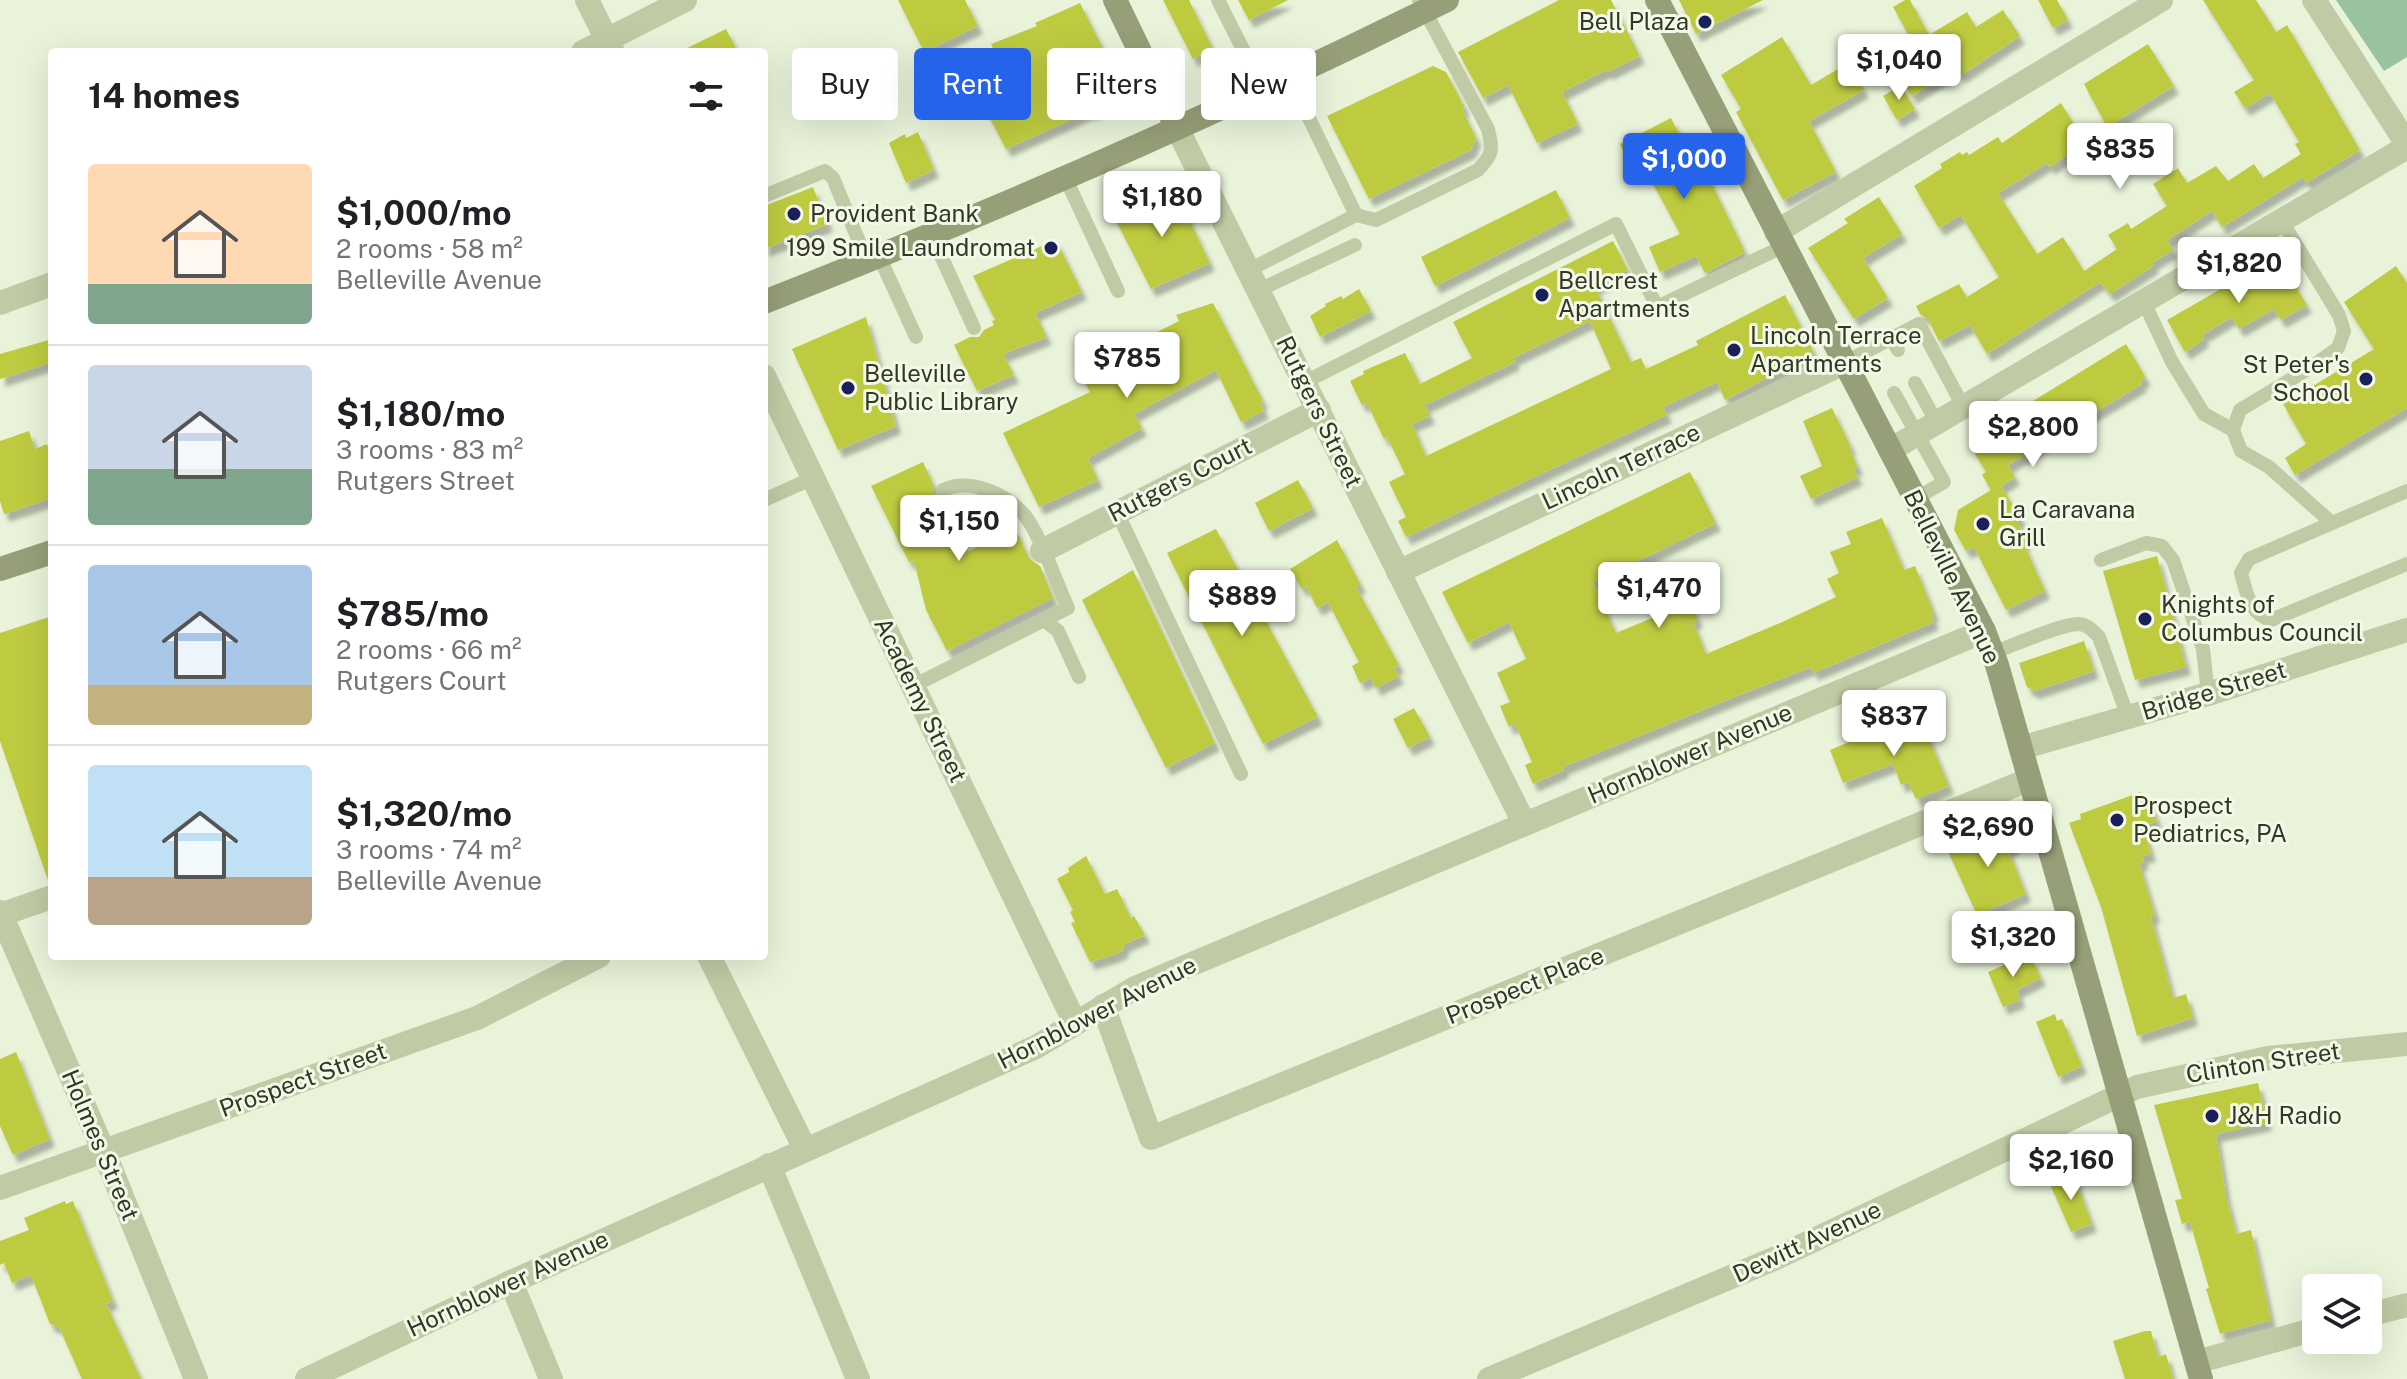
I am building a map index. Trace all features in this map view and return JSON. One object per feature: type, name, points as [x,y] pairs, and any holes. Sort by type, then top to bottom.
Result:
[{"type":"main road","name":"Rutgers Street","points":[[1115,0],[1177,128]]},
{"type":"main road","name":"Belleville Avenue","points":[[1657,0],[1988,642],[2121,1094],[2198,1370]]},
{"type":"main road","points":[[1316,63],[1430,4]]},
{"type":"main road","points":[[768,300],[873,259],[1201,117]]},
{"type":"main road","points":[[0,569],[48,553]]},
{"type":"street","points":[[587,0],[610,46],[685,0]]},
{"type":"street","points":[[1780,239],[2161,0]]},
{"type":"street","points":[[1890,450],[2407,145],[2314,0]]},
{"type":"street","name":"Rutgers Street","points":[[1177,128],[1524,823]]},
{"type":"street","points":[[0,303],[48,285]]},
{"type":"street","name":"Lincoln Terrace","points":[[1398,572],[1844,363]]},
{"type":"street","name":"Academy Street","points":[[768,384],[1075,1023]]},
{"type":"street","name":"Rutgers Court","points":[[1042,551],[1319,410]]},
{"type":"street","name":"Bridge Street","points":[[2021,748],[2208,694],[2407,630]]},
{"type":"street","name":"Hornblower Avenue","points":[[307,1379],[511,1282],[1036,1047],[1135,988],[1524,823],[1988,642]]},
{"type":"street","name":"Prospect Place","points":[[1103,1006],[1151,1138],[2028,780]]},
{"type":"street","points":[[0,914],[48,898]]},
{"type":"street","name":"Holmes Street","points":[[0,914],[104,1152],[196,1379]]},
{"type":"street","name":"Prospect Street","points":[[0,1188],[477,1018],[591,960]]},
{"type":"street","points":[[711,960],[805,1149]]},
{"type":"street","name":"Clinton Street","points":[[2121,1094],[2152,1082],[2268,1058],[2407,1044]]},
{"type":"street","name":"Dewitt Avenue","points":[[1489,1379],[1776,1258],[2121,1094]]},
{"type":"street","points":[[769,1165],[858,1379]]},
{"type":"street","points":[[511,1282],[551,1379]]},
{"type":"street","points":[[2382,1311],[2407,1305]]},
{"type":"street","points":[[2198,1370],[2302,1334]]},
{"type":"lane","points":[[1218,0],[1242,48]]},
{"type":"lane","points":[[1254,280],[1356,215],[1376,220],[1478,170],[1493,150],[1488,129],[1430,4]]},
{"type":"lane","points":[[1310,120],[1356,215]]},
{"type":"lane","points":[[768,194],[825,171],[833,178],[916,337]]},
{"type":"lane","points":[[1065,177],[1118,291]]},
{"type":"lane","points":[[2281,220],[2339,315],[2344,331],[2338,348],[2240,410],[2233,430],[2241,451],[2269,467],[2332,523]]},
{"type":"lane","points":[[1305,382],[1616,224],[1657,307],[1780,239]]},
{"type":"lane","points":[[931,234],[974,328]]},
{"type":"lane","points":[[1254,280],[1355,245]]},
{"type":"lane","points":[[2144,302],[2172,362],[2204,414],[2233,430]]},
{"type":"lane","points":[[1844,363],[1874,355],[1895,344],[1919,324],[1964,408]]},
{"type":"lane","points":[[1915,383],[1944,482],[1915,499]]},
{"type":"lane","points":[[1894,393],[1927,429]]},
{"type":"lane","points":[[768,498],[813,478]]},
{"type":"lane","points":[[913,686],[1068,608],[1025,516],[997,494],[975,485],[943,490]]},
{"type":"lane","points":[[2407,491],[2249,559],[2241,573],[2251,606],[2260,617],[2271,620],[2407,564]]},
{"type":"lane","points":[[1117,512],[1241,774]]},
{"type":"lane","points":[[2101,560],[2146,543],[2162,546],[2173,560],[2203,649],[2208,694]]},
{"type":"lane","points":[[1044,620],[1058,631],[1079,677]]},
{"type":"lane","points":[[1988,642],[2078,624],[2089,627],[2099,637],[2128,717]]},
{"type":"green space","points":[[2336,0],[2407,0],[2407,57],[2384,71]]},
{"type":"building","points":[[898,0],[965,0],[978,26],[932,48],[922,48]]},
{"type":"building","points":[[1163,0],[1189,0],[1213,48],[1201,48],[1201,55],[1193,59]]},
{"type":"building","points":[[1238,0],[1288,0],[1249,20]]},
{"type":"building","points":[[1559,0],[1611,0],[1640,56],[1562,92],[1578,124],[1537,143],[1508,85],[1483,98],[1458,52]]},
{"type":"building","name":"Bell Plaza","points":[[1679,0],[1763,0],[1696,34]]},
{"type":"building","points":[[1910,0],[1929,35],[1967,12],[1976,27],[2003,10],[2020,36],[1960,76],[1956,69],[1912,96],[1889,59],[1913,43],[1893,7]]},
{"type":"building","points":[[2038,0],[2057,0],[2068,20],[2053,28]]},
{"type":"building","points":[[2203,0],[2256,0],[2276,32],[2287,25],[2360,150],[2306,183],[2303,177],[2222,227],[2212,211],[2167,240],[2173,250],[2110,294],[2100,282],[1987,354],[1970,325],[1939,341],[1928,319],[1920,314],[1916,306],[1959,284],[1967,297],[1999,277],[1961,215],[1939,228],[1914,186],[1960,152],[1969,155],[1998,137],[2002,143],[2061,103],[2085,142],[2050,167],[2047,163],[1998,193],[2037,254],[2063,237],[2084,271],[2117,249],[2108,235],[2128,223],[2131,229],[2167,206],[2153,184],[2178,168],[2187,183],[2216,166],[2228,181],[2254,164],[2263,178],[2301,154],[2295,144],[2299,142],[2270,93],[2245,108],[2234,92],[2254,80]]},
{"type":"building","points":[[1080,3],[1103,48],[1047,48],[1047,120],[1070,120],[1006,149],[991,120],[1031,120],[1031,48],[993,48],[991,44],[1037,26],[1035,23]]},
{"type":"building","points":[[726,29],[736,48],[687,48]]},
{"type":"building","points":[[1782,37],[1811,85],[1848,63],[1864,90],[1809,121],[1836,172],[1783,200],[1736,112],[1741,109],[1721,75]]},
{"type":"building","points":[[2148,44],[2174,86],[2107,127],[2084,84]]},
{"type":"building","points":[[1433,66],[1446,72],[1465,108],[1462,109],[1476,138],[1471,150],[1369,199],[1327,116]]},
{"type":"building","points":[[1901,85],[1915,109],[1897,120],[1883,96]]},
{"type":"building","points":[[1671,118],[1693,160],[1699,158],[1745,252],[1705,273],[1696,256],[1660,272],[1649,247],[1680,234],[1641,161],[1638,159],[1629,164],[1620,144]]},
{"type":"building","points":[[918,132],[934,170],[906,183],[889,143],[905,134],[906,138]]},
{"type":"building","name":"Provident Bank","points":[[813,187],[828,224],[768,247],[768,204]]},
{"type":"building","points":[[1174,188],[1210,263],[1151,289],[1113,215]]},
{"type":"building","name":"Bellcrest Apartments","points":[[1556,190],[1570,218],[1435,286],[1421,257]]},
{"type":"building","points":[[1879,197],[1902,234],[1863,258],[1888,298],[1854,319],[1808,248],[1848,223],[1844,219]]},
{"type":"building","points":[[1056,240],[1082,292],[1035,313],[1047,337],[1003,354],[1014,375],[977,391],[954,345],[970,337],[979,337],[994,325],[992,321],[995,320],[973,276]]},
{"type":"building","points":[[1613,241],[1628,270],[1595,287],[1631,362],[1641,358],[1646,369],[1698,345],[1696,341],[1785,295],[1814,353],[1725,400],[1717,382],[1663,407],[1667,415],[1406,537],[1398,521],[1406,517],[1389,482],[1405,474],[1367,403],[1362,405],[1350,381],[1364,374],[1363,371],[1405,353],[1420,384],[1472,358],[1453,322]],"holes":[[[1590,321],[1611,369],[1426,456],[1412,424],[1430,416],[1425,405],[1515,362],[1513,358]]]},
{"type":"building","points":[[2280,260],[2307,305],[2281,320],[2274,309],[2239,329],[2232,317],[2202,335],[2204,339],[2185,352],[2167,320],[2245,275],[2248,280]]},
{"type":"building","name":"St Peter's School","points":[[2396,266],[2407,283],[2407,408],[2295,475],[2285,458],[2306,444],[2283,404],[2374,349],[2344,302]]},
{"type":"building","points":[[1359,289],[1371,311],[1320,337],[1310,316],[1325,304],[1341,296],[1343,299]]},
{"type":"building","points":[[1213,303],[1263,401],[1260,402],[1264,411],[1241,422],[1216,370],[1134,414],[1142,428],[1088,458],[1098,480],[1039,507],[1003,433],[1090,392],[1076,364],[1111,347],[1114,354],[1179,321],[1176,315]]},
{"type":"building","name":"Belleville Public Library","points":[[866,317],[896,426],[838,450],[792,349]]},
{"type":"building","points":[[48,340],[48,363],[0,379],[0,354]]},
{"type":"building","points":[[2126,344],[2146,378],[2140,381],[2142,384],[2008,465],[2015,477],[2001,486],[2021,518],[2017,521],[2027,540],[2023,542],[2045,591],[2006,610],[1974,547],[1966,551],[1954,530],[1958,510],[1991,490],[1982,475],[1986,472],[1971,447],[2000,429],[1997,423]]},
{"type":"building","points":[[1832,408],[1851,447],[1858,467],[1853,469],[1858,477],[1811,499],[1800,476],[1822,466],[1803,421]]},
{"type":"building","points":[[29,431],[35,449],[47,444],[48,499],[4,514],[0,501],[0,441]]},
{"type":"building","points":[[923,462],[934,486],[934,494],[941,500],[967,552],[1015,528],[1029,558],[1040,566],[1053,598],[947,651],[926,610],[914,561],[909,562],[871,486]]},
{"type":"building","points":[[1690,472],[1716,523],[1593,583],[1616,633],[1691,602],[1698,620],[1693,622],[1706,654],[1780,623],[1836,597],[1827,579],[1839,573],[1830,552],[1851,544],[1846,532],[1882,518],[1904,570],[1915,566],[1934,613],[1931,614],[1934,622],[1813,673],[1811,667],[1734,697],[1563,767],[1564,770],[1533,784],[1525,765],[1532,762],[1515,724],[1509,727],[1500,706],[1510,702],[1497,673],[1526,659],[1509,622],[1468,643],[1442,592]]},
{"type":"building","points":[[1298,480],[1313,508],[1269,531],[1255,503]]},
{"type":"building","points":[[1216,529],[1318,717],[1263,744],[1167,553]]},
{"type":"building","points":[[1337,540],[1361,585],[1356,587],[1399,665],[1394,668],[1399,676],[1376,688],[1371,678],[1360,683],[1352,666],[1359,662],[1328,602],[1317,608],[1306,586],[1302,589],[1290,569]]},
{"type":"building","name":"Knights of Columbus Council","points":[[2157,556],[2186,667],[2135,680],[2103,571]]},
{"type":"building","points":[[1133,570],[1215,743],[1166,768],[1082,600]]},
{"type":"building","points":[[48,617],[48,880],[0,741],[0,633]]},
{"type":"building","points":[[2084,641],[2094,671],[2035,691],[2027,687],[2019,663]]},
{"type":"building","points":[[1414,708],[1430,737],[1408,748],[1393,719]]},
{"type":"building","points":[[1921,719],[1949,786],[1916,799],[1908,782],[1901,785],[1893,764],[1843,783],[1830,750],[1870,733],[1872,739]]},
{"type":"building","points":[[2141,792],[2145,804],[2150,802],[2157,821],[2143,826],[2151,854],[2142,856],[2144,862],[2139,863],[2155,915],[2151,917],[2173,998],[2186,994],[2193,1018],[2137,1036],[2101,907],[2069,823],[2081,819],[2080,814]]},
{"type":"building","points":[[2006,823],[2015,846],[2008,849],[2026,894],[1977,915],[1946,847]]},
{"type":"building","points":[[1086,856],[1105,894],[1117,889],[1131,918],[1134,916],[1145,935],[1125,944],[1122,951],[1090,962],[1071,923],[1075,922],[1070,912],[1073,910],[1057,879]]},
{"type":"building","points":[[2023,957],[2024,960],[2031,957],[2041,978],[2017,990],[2020,1000],[2003,1007],[1988,972]]},
{"type":"building","points":[[2055,1014],[2057,1021],[2062,1019],[2082,1066],[2058,1077],[2036,1022]]},
{"type":"building","points":[[16,1052],[50,1139],[13,1155],[0,1126],[0,1059]]},
{"type":"building","points":[[2258,1083],[2267,1123],[2216,1134],[2236,1234],[2251,1230],[2271,1320],[2220,1334],[2190,1222],[2182,1224],[2175,1200],[2182,1199],[2154,1105]]},
{"type":"building","points":[[2072,1171],[2092,1224],[2071,1232],[2049,1182]]},
{"type":"building","points":[[65,1201],[66,1204],[73,1201],[113,1301],[106,1304],[141,1379],[82,1379],[59,1327],[50,1324],[31,1275],[12,1283],[4,1263],[0,1265],[0,1241],[29,1230],[24,1218]]},
{"type":"building","points":[[2151,1331],[2158,1357],[2166,1354],[2173,1379],[2125,1379],[2113,1341]]},
{"type":"place","name":"Bell Plaza","points":[[1705,22]]},
{"type":"place","name":"Provident Bank","points":[[794,214]]},
{"type":"place","name":"199 Smile Laundromat","points":[[1051,248]]},
{"type":"place","name":"Bellcrest Apartments","points":[[1542,295]]},
{"type":"place","name":"Lincoln Terrace Apartments","points":[[1734,350]]},
{"type":"place","name":"St Peter's School","points":[[2366,379]]},
{"type":"place","name":"Belleville Public Library","points":[[848,388]]},
{"type":"place","name":"La Caravana Grill","points":[[1983,524]]},
{"type":"place","name":"Knights of Columbus Council","points":[[2145,619]]},
{"type":"place","name":"Prospect Pediatrics, PA","points":[[2117,820]]},
{"type":"place","name":"J&H Radio","points":[[2212,1116]]}]
